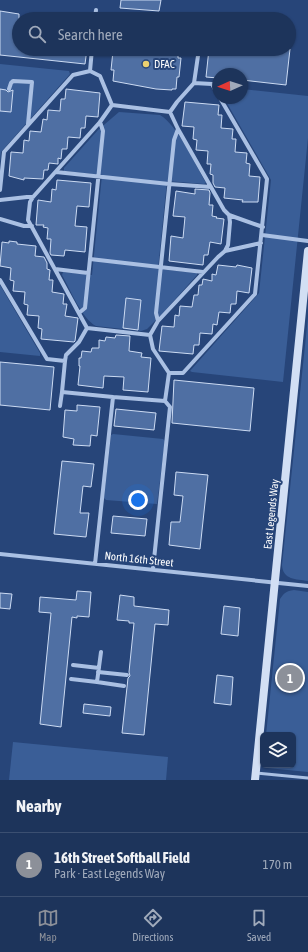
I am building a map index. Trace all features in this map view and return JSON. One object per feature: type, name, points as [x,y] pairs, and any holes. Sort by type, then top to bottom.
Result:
[{"type":"street","points":[[90,71],[91,56]]},
{"type":"street","points":[[170,112],[194,83],[198,56]]},
{"type":"street","points":[[0,190],[4,152],[73,75],[90,71],[100,76],[112,105]]},
{"type":"street","points":[[9,89],[13,81],[32,82],[28,125]]},
{"type":"street","points":[[194,83],[212,84]]},
{"type":"street","points":[[168,373],[183,373],[255,294],[267,179],[223,104]]},
{"type":"street","points":[[112,105],[170,112]]},
{"type":"street","points":[[87,328],[28,220],[30,202],[100,122],[112,105]]},
{"type":"street","points":[[170,112],[224,210],[229,215],[263,227]]},
{"type":"street","points":[[80,313],[85,308],[103,131],[100,122]]},
{"type":"street","points":[[158,322],[156,313],[160,267],[174,140],[178,129]]},
{"type":"street","points":[[56,172],[211,187]]},
{"type":"street","points":[[0,200],[33,197]]},
{"type":"street","points":[[225,251],[228,245],[230,222],[229,215]]},
{"type":"street","points":[[0,219],[24,226],[32,226]]},
{"type":"street","points":[[262,235],[308,241]]},
{"type":"street","points":[[165,401],[168,373],[152,349],[150,335],[158,322],[218,256],[225,251],[261,243]]},
{"type":"street","name":"East Legends Way","points":[[255,777],[308,251]]},
{"type":"street","points":[[90,259],[204,272]]},
{"type":"street","points":[[55,269],[88,272]]},
{"type":"street","points":[[0,280],[47,359],[65,361]]},
{"type":"street","points":[[87,328],[150,335]]},
{"type":"street","points":[[60,406],[66,355],[79,342],[87,328]]},
{"type":"street","points":[[62,392],[165,401],[170,407],[168,438],[153,569]]},
{"type":"street","points":[[95,564],[113,397]]},
{"type":"street","name":"North 16th Street","points":[[0,554],[308,586]]},
{"type":"street","points":[[97,682],[100,652]]},
{"type":"street","points":[[73,665],[126,675]]},
{"type":"street","points":[[71,679],[124,686]]},
{"type":"lane","points":[[255,777],[308,778]]},
{"type":"shaded area","points":[[0,64],[69,71],[70,74],[1,152],[0,162]]},
{"type":"shaded area","points":[[248,90],[308,96],[308,138],[283,382],[192,372],[190,371],[259,293],[271,180],[227,104],[248,104]]},
{"type":"shaded area","points":[[119,112],[160,115],[167,120],[180,136],[206,183],[167,181],[158,269],[197,273],[197,275],[147,329],[141,331],[96,326],[81,310],[62,275],[63,272],[92,275],[102,175],[64,171],[64,168],[98,130]]},
{"type":"shaded area","points":[[0,285],[40,353],[40,356],[0,352]]},
{"type":"shaded area","points":[[308,317],[308,581],[291,578],[285,574],[282,565]]},
{"type":"shaded area","points":[[111,435],[163,439],[165,441],[157,504],[106,500],[104,498]]},
{"type":"shaded area","points":[[294,590],[308,592],[308,772],[267,768],[296,768],[296,732],[266,732],[280,599],[289,591]]},
{"type":"shaded area","points":[[13,742],[168,757],[166,780],[9,780]]},
{"type":"building","points":[[121,0],[161,0],[159,11],[120,8]]},
{"type":"building","points":[[0,11],[12,13],[12,56],[86,56],[85,64],[0,55]]},
{"type":"building","name":"DFAC","points":[[112,56],[178,56],[178,58],[181,58],[176,89],[172,90],[156,89],[113,81],[114,70],[111,70]]},
{"type":"building","points":[[208,56],[289,56],[286,85],[248,81],[248,68],[212,68],[212,78],[206,77]]},
{"type":"building","points":[[0,89],[8,92],[13,90],[11,112],[0,111]]},
{"type":"building","points":[[66,89],[100,93],[98,117],[86,116],[85,128],[81,128],[80,138],[68,137],[67,149],[62,149],[61,159],[58,158],[58,164],[49,163],[48,170],[44,170],[43,179],[24,178],[24,180],[9,176],[11,152],[23,153],[24,140],[29,141],[30,131],[41,132],[43,119],[47,120],[48,110],[60,111],[61,99],[65,99]]},
{"type":"building","points":[[185,102],[219,105],[218,115],[222,115],[221,128],[233,129],[232,139],[236,139],[235,152],[247,153],[246,163],[250,164],[249,176],[260,177],[258,202],[242,202],[243,200],[224,198],[225,188],[215,187],[213,183],[213,175],[210,174],[211,164],[207,164],[208,151],[196,150],[197,140],[193,139],[194,127],[182,126]]},
{"type":"building","points":[[57,180],[91,183],[89,207],[77,206],[75,226],[87,227],[85,252],[65,250],[64,256],[51,255],[51,239],[47,239],[48,228],[43,227],[44,225],[36,225],[38,200],[51,202],[52,189],[56,190]]},
{"type":"building","points":[[195,189],[209,190],[209,205],[213,205],[212,216],[224,219],[221,244],[210,242],[208,255],[204,255],[203,265],[169,261],[171,236],[183,238],[185,217],[173,216],[176,191],[195,194]]},
{"type":"building","points":[[9,241],[17,242],[17,244],[36,246],[35,256],[44,257],[47,263],[47,269],[50,270],[49,280],[53,280],[52,292],[64,294],[63,304],[67,304],[65,316],[78,318],[74,342],[41,339],[42,329],[38,328],[39,316],[27,315],[28,305],[24,304],[25,292],[13,291],[14,281],[10,280],[11,268],[0,266],[2,242],[9,243]]},
{"type":"building","points":[[218,265],[236,267],[237,265],[252,268],[249,293],[237,291],[236,304],[231,304],[230,313],[219,312],[217,325],[213,324],[212,334],[200,333],[199,345],[194,345],[193,354],[159,351],[162,326],[174,327],[175,315],[179,316],[180,306],[192,307],[194,295],[198,295],[199,285],[202,285],[203,279],[212,281],[212,274],[216,275]]},
{"type":"building","points":[[126,298],[141,300],[138,330],[123,328]]},
{"type":"building","points":[[116,335],[130,336],[129,351],[142,353],[141,357],[151,358],[148,392],[123,390],[124,377],[104,376],[103,388],[78,385],[80,366],[79,358],[81,358],[82,351],[91,352],[92,348],[99,348],[99,340],[105,341],[106,337],[115,338]]},
{"type":"building","points":[[0,362],[54,367],[50,410],[0,405]]},
{"type":"building","points":[[174,380],[254,388],[250,431],[172,423]]},
{"type":"building","points":[[77,405],[100,407],[97,436],[91,435],[90,446],[73,445],[74,439],[63,437],[65,410],[77,411]]},
{"type":"building","points":[[116,409],[156,413],[154,430],[114,426]]},
{"type":"building","points":[[62,461],[94,464],[91,487],[83,486],[80,513],[89,513],[86,537],[54,534]]},
{"type":"building","points":[[176,472],[208,475],[200,549],[169,545],[171,522],[180,522],[183,496],[174,495]]},
{"type":"building","points":[[113,516],[147,519],[145,536],[111,533]]},
{"type":"building","points":[[77,591],[91,592],[89,617],[72,617],[61,727],[40,724],[51,613],[39,612],[40,597],[76,600]]},
{"type":"building","points":[[0,593],[12,594],[10,609],[0,608]]},
{"type":"building","points":[[120,595],[134,597],[134,606],[169,610],[168,625],[155,624],[144,735],[122,733],[128,678],[130,676],[129,672],[134,623],[117,620]]},
{"type":"building","points":[[224,606],[240,608],[238,636],[221,634]]},
{"type":"building","points":[[217,675],[233,677],[231,705],[214,703]]},
{"type":"building","points":[[84,704],[111,707],[110,716],[83,713]]},
{"type":"place","name":"DFAC","points":[[146,64]]},
{"type":"place","name":"16th Street Softball Field","points":[[290,678]]}]
